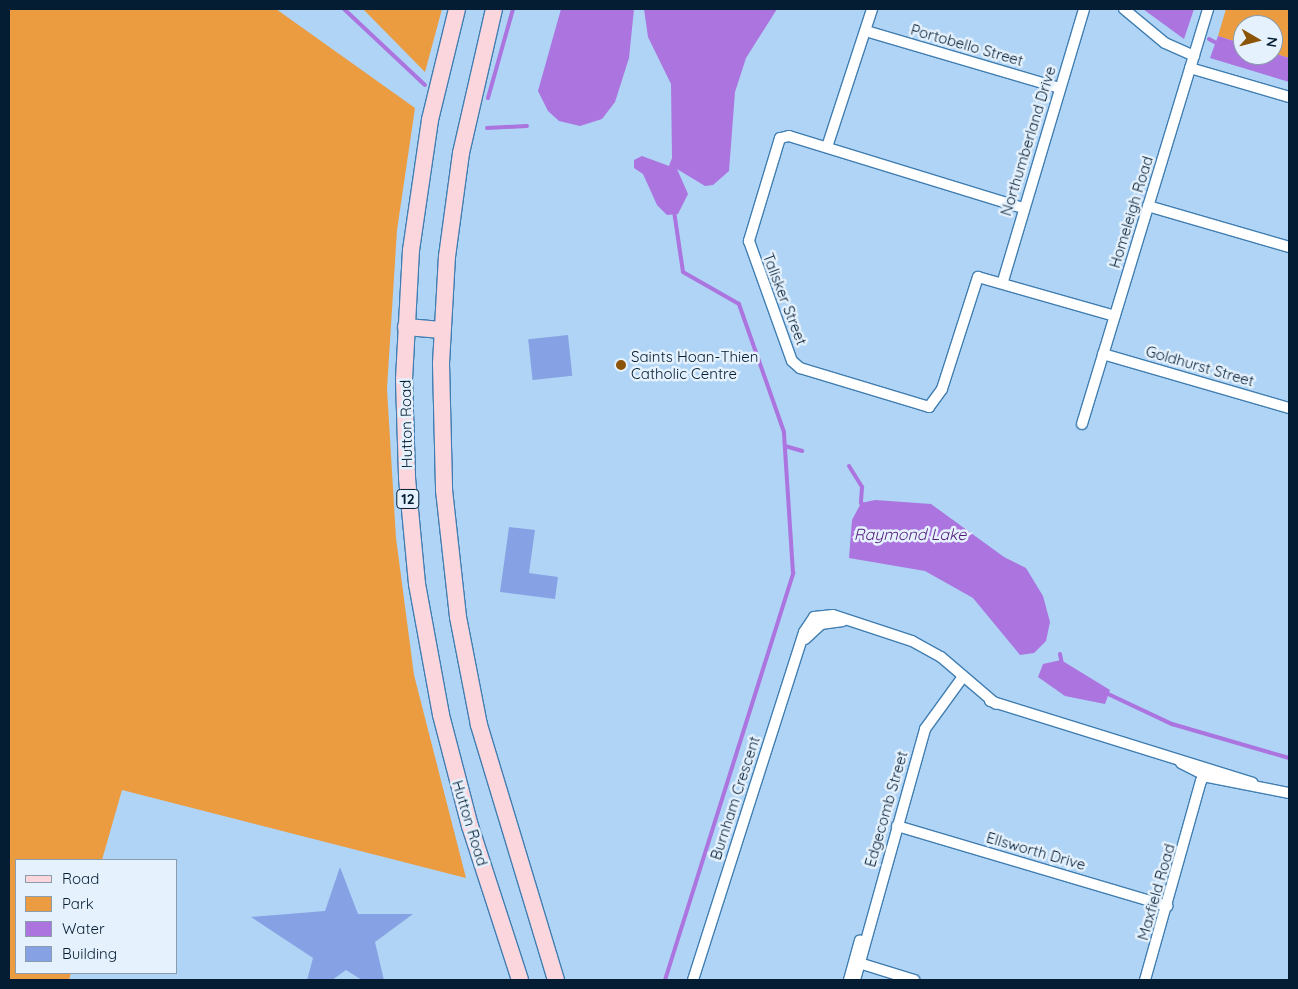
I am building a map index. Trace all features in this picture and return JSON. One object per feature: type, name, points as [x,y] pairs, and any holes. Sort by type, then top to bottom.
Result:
[{"type":"main road","name":"Hutton Road","points":[[457,9],[423,165],[406,327],[407,478],[425,635],[452,763],[520,980]]},
{"type":"main road","points":[[494,9],[461,153],[442,330],[444,490],[458,617],[490,768],[556,980]]},
{"type":"main road","points":[[406,327],[442,330]]},
{"type":"street","points":[[827,147],[872,9]]},
{"type":"street","name":"Northumberland Drive","points":[[1003,281],[1023,208],[1084,9]]},
{"type":"street","points":[[1124,9],[1165,43],[1194,56]]},
{"type":"street","name":"Homeleigh Road","points":[[1082,424],[1208,9]]},
{"type":"street","name":"Portobello Street","points":[[866,31],[1060,88]]},
{"type":"street","points":[[1190,68],[1289,97]]},
{"type":"street","name":"Talisker Street","points":[[1023,208],[789,136],[777,140],[749,241],[792,361],[800,368],[929,406],[942,390],[972,283],[978,277],[1003,281],[1115,316]]},
{"type":"street","points":[[1148,206],[1289,247]]},
{"type":"street","name":"Goldhurst Street","points":[[1103,354],[1289,408]]},
{"type":"street","name":"Burnham Crescent","points":[[688,980],[696,963],[803,642],[816,626],[843,620],[912,641],[932,653],[960,681],[996,704],[1176,760],[1206,774],[1253,783],[1289,793]]},
{"type":"street","name":"Edgecomb Street","points":[[856,980],[860,965],[861,934],[870,914],[925,729],[934,714],[960,681]]},
{"type":"street","name":"Maxfield Road","points":[[1145,980],[1206,774]]},
{"type":"street","name":"Ellsworth Drive","points":[[896,826],[1167,906]]},
{"type":"street","name":"Burnham Crescent","points":[[693,980],[696,963]]},
{"type":"street","points":[[860,965],[914,980]]},
{"type":"street","name":"Edgecomb Street","points":[[849,980],[860,965]]},
{"type":"green space","points":[[9,9],[276,9],[415,108],[397,230],[387,389],[396,538],[414,675],[466,878],[122,790],[102,859],[15,859],[15,974],[71,974],[69,980],[9,980]]},
{"type":"green space","points":[[363,9],[442,9],[425,72]]},
{"type":"green space","points":[[1226,9],[1289,9],[1289,58],[1283,56],[1283,15],[1233,15],[1233,41],[1218,36]]},
{"type":"water","points":[[561,9],[634,9],[629,58],[615,102],[602,119],[580,126],[559,121],[548,111],[538,91]]},
{"type":"water","points":[[644,9],[777,9],[746,58],[735,92],[729,171],[713,185],[705,186],[677,169],[688,194],[678,214],[667,215],[657,205],[643,174],[634,168],[634,160],[642,156],[669,166],[672,158],[671,84],[648,37]]},
{"type":"water","points":[[1143,9],[1194,9],[1184,39]]},
{"type":"water","points":[[1218,36],[1233,41],[1233,65],[1210,58]]},
{"type":"water","points":[[1283,56],[1289,58],[1289,82],[1233,65],[1283,65]]},
{"type":"water","name":"Raymond Lake","points":[[875,500],[931,504],[1004,557],[1026,568],[1043,596],[1050,622],[1046,641],[1034,653],[1020,655],[973,598],[925,571],[849,558],[852,520],[861,503]]},
{"type":"water","points":[[1061,660],[1110,690],[1105,704],[1065,696],[1038,677],[1043,664]]},
{"type":"building","points":[[568,335],[572,376],[533,380],[528,339]]},
{"type":"building","points":[[509,527],[535,530],[529,573],[558,577],[555,599],[500,592]]},
{"type":"building","points":[[340,867],[358,914],[413,914],[375,942],[384,980],[362,980],[346,970],[332,980],[307,980],[313,958],[251,917],[325,911]]},
{"type":"waterway","points":[[344,9],[425,85]]},
{"type":"waterway","points":[[488,98],[513,9]]},
{"type":"waterway","points":[[1209,39],[1218,44]]},
{"type":"waterway","points":[[487,128],[527,126]]},
{"type":"waterway","points":[[665,980],[793,573],[784,432],[739,304],[683,272],[674,211]]},
{"type":"waterway","points":[[785,446],[802,451]]},
{"type":"waterway","points":[[849,466],[862,487],[861,503],[866,506]]},
{"type":"waterway","points":[[1060,654],[1062,664]]},
{"type":"waterway","points":[[1106,693],[1172,724],[1289,758]]},
{"type":"place","name":"Saints Hoan-Thien Catholic Centre","points":[[621,365]]}]
